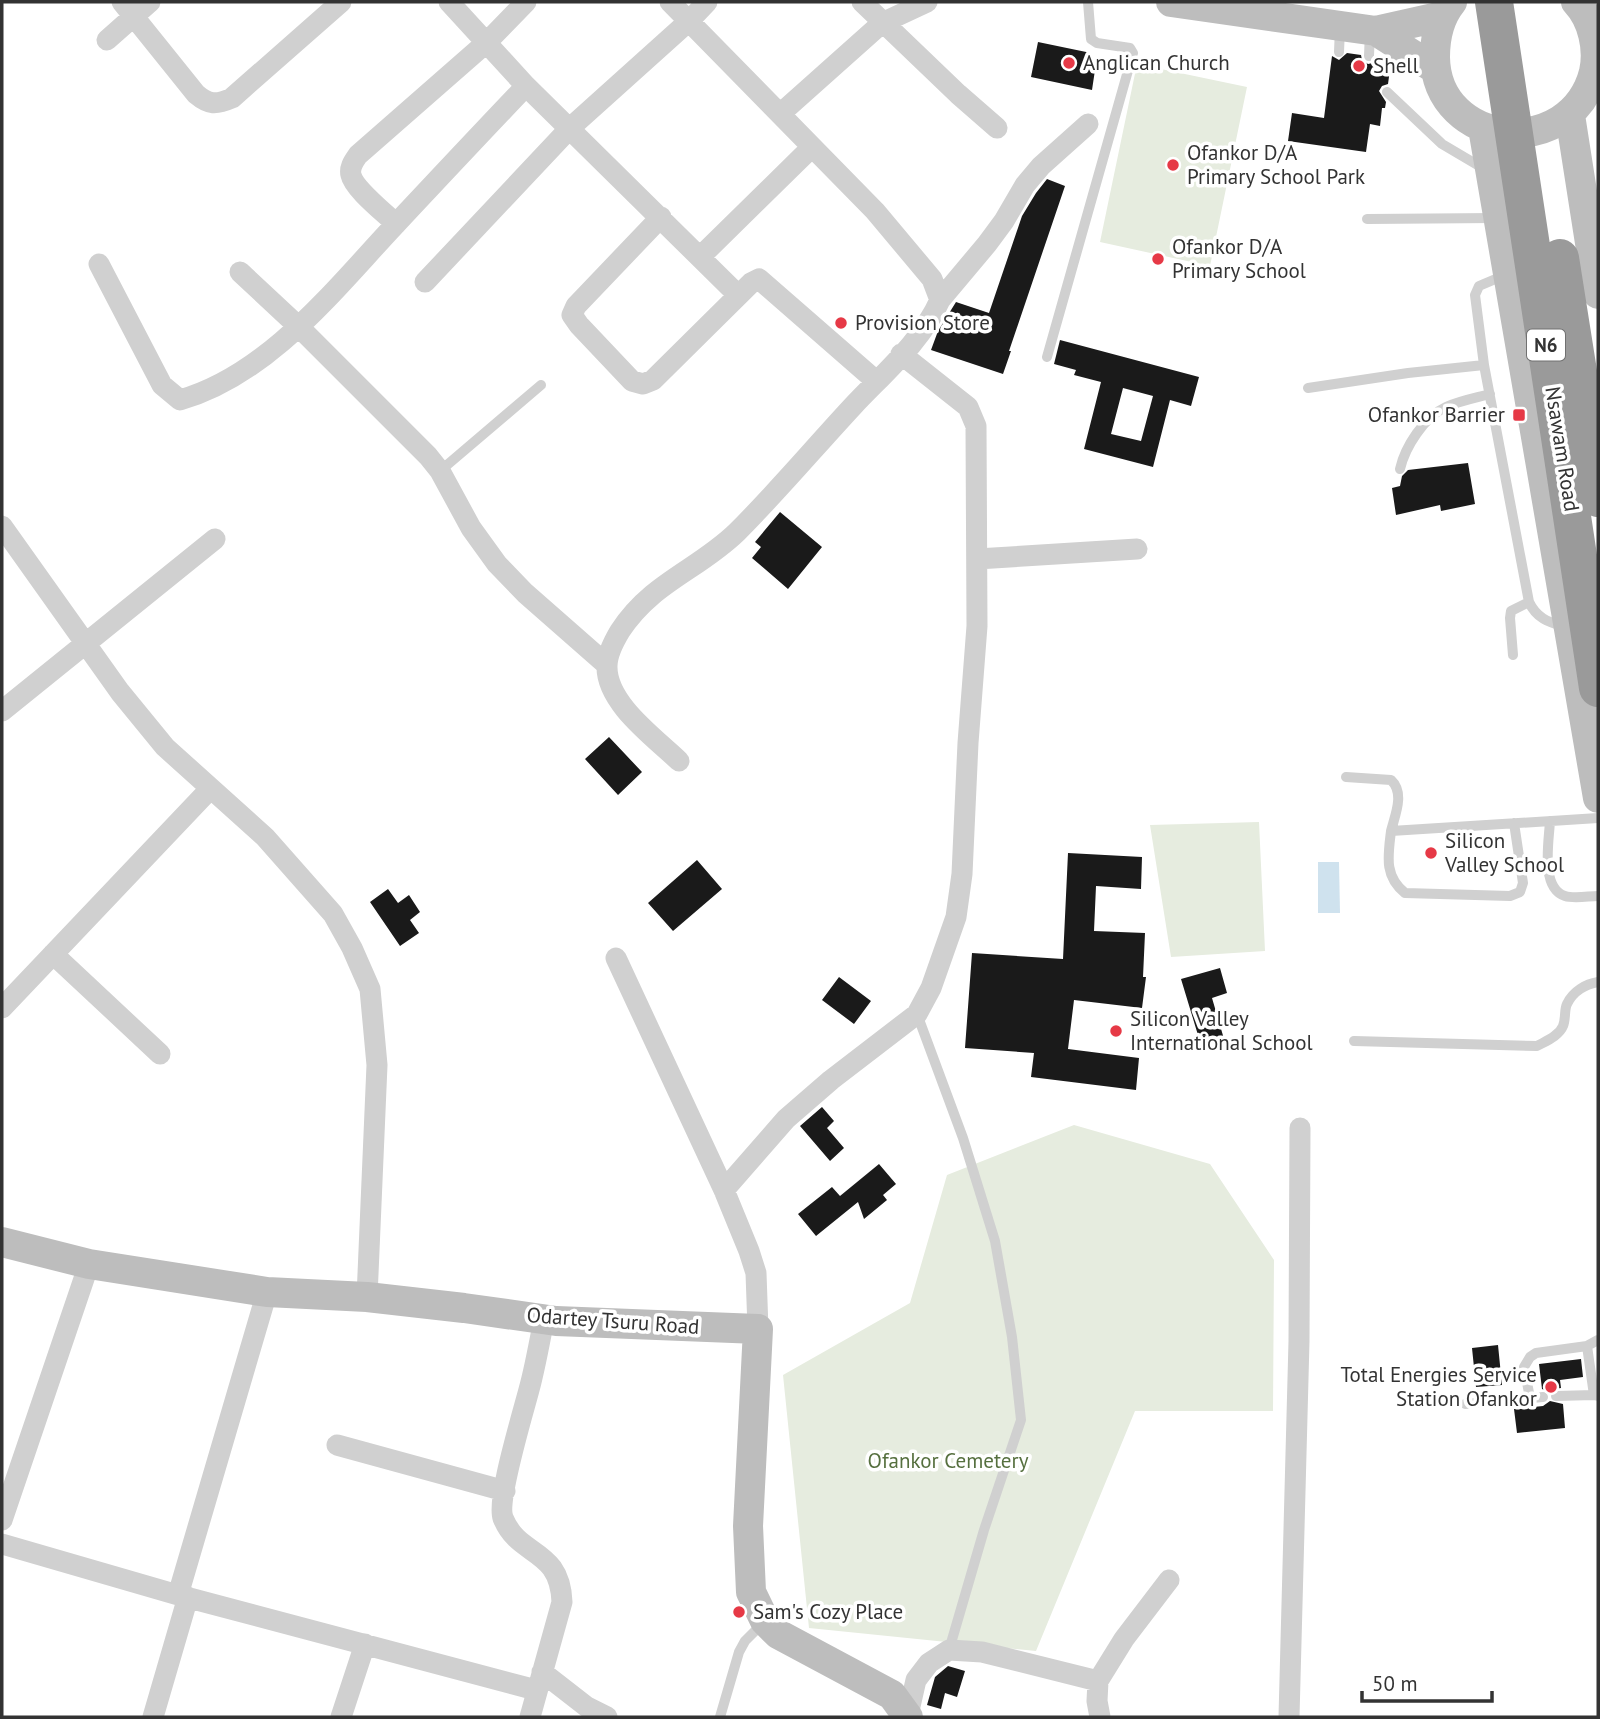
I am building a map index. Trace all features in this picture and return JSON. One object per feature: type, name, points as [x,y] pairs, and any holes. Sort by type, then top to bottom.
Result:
[{"type":"highway","name":"Nsawam Road","points":[[1494,2],[1598,688]]},
{"type":"highway","name":"Nsawam Road","points":[[1519,2],[1598,498]]},
{"type":"main road","points":[[1171,2],[1258,8],[1339,39],[1372,39],[1447,9]]},
{"type":"main road","points":[[1447,9],[1435,41],[1435,69],[1444,93],[1461,114],[1483,128],[1512,135],[1541,131],[1570,116],[1589,87],[1596,70],[1596,48],[1591,27],[1576,2]]},
{"type":"main road","points":[[1372,39],[1435,69]]},
{"type":"main road","points":[[1570,116],[1598,295]]},
{"type":"main road","points":[[1483,128],[1598,798]]},
{"type":"main road","name":"Odartey Tsuru Road","points":[[2,1242],[89,1264],[267,1292],[367,1297],[544,1319],[758,1329]]},
{"type":"main road","points":[[758,1329],[758,1374],[748,1525],[751,1592],[765,1621],[778,1634],[892,1695],[908,1716]]},
{"type":"street","points":[[107,40],[128,9],[149,2]]},
{"type":"street","points":[[128,9],[196,94],[207,103],[218,104],[232,98],[341,2]]},
{"type":"street","points":[[449,2],[526,86],[738,296]]},
{"type":"street","points":[[396,224],[355,183],[350,173],[352,163],[487,42],[526,2]]},
{"type":"street","points":[[670,2],[875,211],[932,279],[940,300]]},
{"type":"street","points":[[425,282],[570,128],[707,2]]},
{"type":"street","points":[[862,2],[997,128]]},
{"type":"street","points":[[780,114],[882,23],[905,7],[927,2]]},
{"type":"street","points":[[99,264],[162,385],[180,400],[197,395],[243,369],[300,328],[526,86]]},
{"type":"street","points":[[679,761],[628,713],[612,689],[607,665],[613,641],[632,612],[660,587],[735,534],[901,354],[933,317],[940,300],[987,244],[1025,185],[1041,166],[1088,124]]},
{"type":"street","points":[[700,257],[812,147]]},
{"type":"street","points":[[661,217],[576,306],[572,314],[579,325],[632,381],[643,384],[653,380],[751,283],[759,279],[876,381]]},
{"type":"street","points":[[240,272],[417,444],[440,471],[471,528],[497,564],[525,593],[607,665]]},
{"type":"street","points":[[724,1190],[786,1119],[831,1080],[917,1014],[931,988],[956,917],[962,874],[977,626],[976,426],[968,407],[901,354]]},
{"type":"street","points":[[2,526],[120,692],[165,747],[265,837],[333,914],[352,948],[370,989],[377,1065],[367,1297]]},
{"type":"street","points":[[2,711],[215,539]]},
{"type":"street","points":[[977,559],[1137,549]]},
{"type":"street","points":[[2,1008],[210,789]]},
{"type":"street","points":[[53,954],[160,1054]]},
{"type":"street","points":[[616,958],[724,1190],[749,1251],[755,1273],[758,1329]]},
{"type":"street","points":[[1289,1717],[1299,1341],[1300,1128]]},
{"type":"street","points":[[2,1520],[89,1264]]},
{"type":"street","points":[[153,1717],[183,1596],[267,1292]]},
{"type":"street","points":[[530,1717],[562,1602],[561,1583],[548,1561],[511,1533],[502,1515],[508,1468],[531,1382],[544,1319]]},
{"type":"street","points":[[337,1445],[505,1491]]},
{"type":"street","points":[[2,1544],[365,1644],[539,1681],[607,1717]]},
{"type":"street","points":[[1100,1717],[1097,1701],[1098,1681],[1124,1639],[1169,1580]]},
{"type":"street","points":[[341,1717],[365,1644]]},
{"type":"street","points":[[908,1716],[916,1680],[929,1663],[949,1650],[982,1652],[1098,1681]]},
{"type":"lane","points":[[1047,356],[1133,53],[1130,48],[1097,43],[1091,39],[1088,2]]},
{"type":"lane","points":[[1387,92],[1442,145],[1491,173]]},
{"type":"lane","points":[[1367,219],[1498,218]]},
{"type":"lane","points":[[1508,274],[1479,286],[1475,295],[1484,365],[1529,602],[1534,613],[1544,620],[1569,629]]},
{"type":"lane","points":[[1308,388],[1484,365]]},
{"type":"lane","points":[[440,471],[541,385]]},
{"type":"lane","points":[[1400,469],[1404,453],[1436,413],[1490,394]]},
{"type":"lane","points":[[1513,655],[1511,611],[1529,602]]},
{"type":"lane","points":[[1346,777],[1391,780],[1395,784],[1399,795],[1391,831],[1389,859],[1394,884],[1405,893],[1510,896],[1520,892],[1523,883],[1514,823]]},
{"type":"lane","points":[[1391,831],[1598,818]]},
{"type":"lane","points":[[1550,821],[1549,880],[1556,890],[1566,897],[1598,896]]},
{"type":"lane","points":[[1354,1041],[1537,1046],[1555,1036],[1563,1026],[1567,1004],[1579,990],[1587,984],[1598,982]]},
{"type":"lane","points":[[917,1014],[963,1138],[995,1241],[1012,1337],[1021,1420],[984,1530],[949,1650]]},
{"type":"lane","points":[[1530,1398],[1524,1367],[1530,1357],[1536,1353],[1587,1346],[1598,1340]]},
{"type":"lane","points":[[1556,1396],[1596,1395],[1587,1346]]},
{"type":"lane","points":[[1465,1404],[1543,1397]]},
{"type":"lane","points":[[720,1717],[738,1652],[745,1640],[765,1621]]},
{"type":"green space","name":"Ofankor D/A Primary School Park","points":[[1137,64],[1247,87],[1210,266],[1100,242]]},
{"type":"green space","points":[[1259,822],[1265,951],[1171,957],[1150,825]]},
{"type":"green space","name":"Ofankor Cemetery","points":[[1074,1125],[1210,1164],[1274,1260],[1273,1411],[1135,1411],[1036,1651],[809,1628],[783,1375],[910,1303],[947,1175]]},
{"type":"water","points":[[1318,862],[1339,862],[1340,913],[1318,913]]},
{"type":"building","points":[[1038,42],[1091,53],[1095,70],[1092,90],[1031,77]]},
{"type":"building","points":[[1347,53],[1361,55],[1362,60],[1368,64],[1373,63],[1377,57],[1391,62],[1388,84],[1382,86],[1379,91],[1386,102],[1385,108],[1382,108],[1380,126],[1370,124],[1366,152],[1288,141],[1292,113],[1324,118],[1332,56],[1339,60]]},
{"type":"building","points":[[1047,179],[1065,186],[1003,374],[931,350],[938,331],[956,302],[989,313],[1022,216]]},
{"type":"building","points":[[1060,340],[1199,377],[1191,406],[1170,400],[1153,467],[1084,449],[1101,382],[1074,375],[1076,370],[1054,364]],"holes":[[[1123,388],[1153,396],[1141,441],[1111,434]]]},
{"type":"building","points":[[1468,463],[1475,504],[1441,511],[1440,505],[1396,515],[1392,488],[1400,486],[1402,476],[1408,470]]},
{"type":"building","points":[[780,512],[822,547],[788,589],[752,558],[761,547],[755,542]]},
{"type":"building","points":[[609,737],[642,772],[618,795],[585,759]]},
{"type":"building","points":[[1068,853],[1142,857],[1141,889],[1096,886],[1094,931],[1145,933],[1143,977],[1146,977],[1142,1008],[1074,1000],[1068,1049],[1139,1058],[1136,1090],[1031,1077],[1034,1053],[965,1048],[972,953],[1063,959]]},
{"type":"building","points":[[697,860],[722,889],[673,931],[648,903]]},
{"type":"building","points":[[388,889],[398,903],[409,895],[420,912],[410,920],[419,933],[400,946],[370,902]]},
{"type":"building","points":[[1220,968],[1227,993],[1212,998],[1224,1039],[1201,1045],[1181,979]]},
{"type":"building","points":[[839,977],[871,1001],[854,1024],[822,1000]]},
{"type":"building","points":[[822,1107],[834,1121],[827,1128],[844,1148],[830,1161],[800,1126]]},
{"type":"building","points":[[879,1164],[896,1184],[883,1195],[887,1200],[864,1219],[858,1202],[816,1236],[798,1214],[832,1187],[840,1196]]},
{"type":"building","points":[[1498,1345],[1502,1385],[1476,1387],[1472,1348]]},
{"type":"building","points":[[1581,1359],[1583,1377],[1560,1380],[1561,1388],[1549,1392],[1542,1389],[1539,1364]]},
{"type":"building","points":[[1550,1401],[1563,1404],[1565,1428],[1517,1433],[1514,1409],[1543,1406]]},
{"type":"building","points":[[948,1666],[965,1671],[957,1697],[945,1693],[941,1709],[927,1705],[935,1677]]},
{"type":"place","name":"Anglican Church","points":[[1069,63]]},
{"type":"place","name":"Shell","points":[[1359,66]]},
{"type":"place","name":"Ofankor D/A Primary School Park","points":[[1173,165]]},
{"type":"place","name":"Ofankor D/A Primary School","points":[[1158,259]]},
{"type":"place","name":"Provision Store","points":[[841,323]]},
{"type":"place","name":"Ofankor Barrier","points":[[1519,415]]},
{"type":"place","name":"Silicon Valley School","points":[[1431,853]]},
{"type":"place","name":"Silicon Valley International School","points":[[1116,1031]]},
{"type":"place","name":"Total Energies Service Station Ofankor","points":[[1551,1387]]},
{"type":"place","name":"Sam's Cozy Place","points":[[739,1612]]}]
